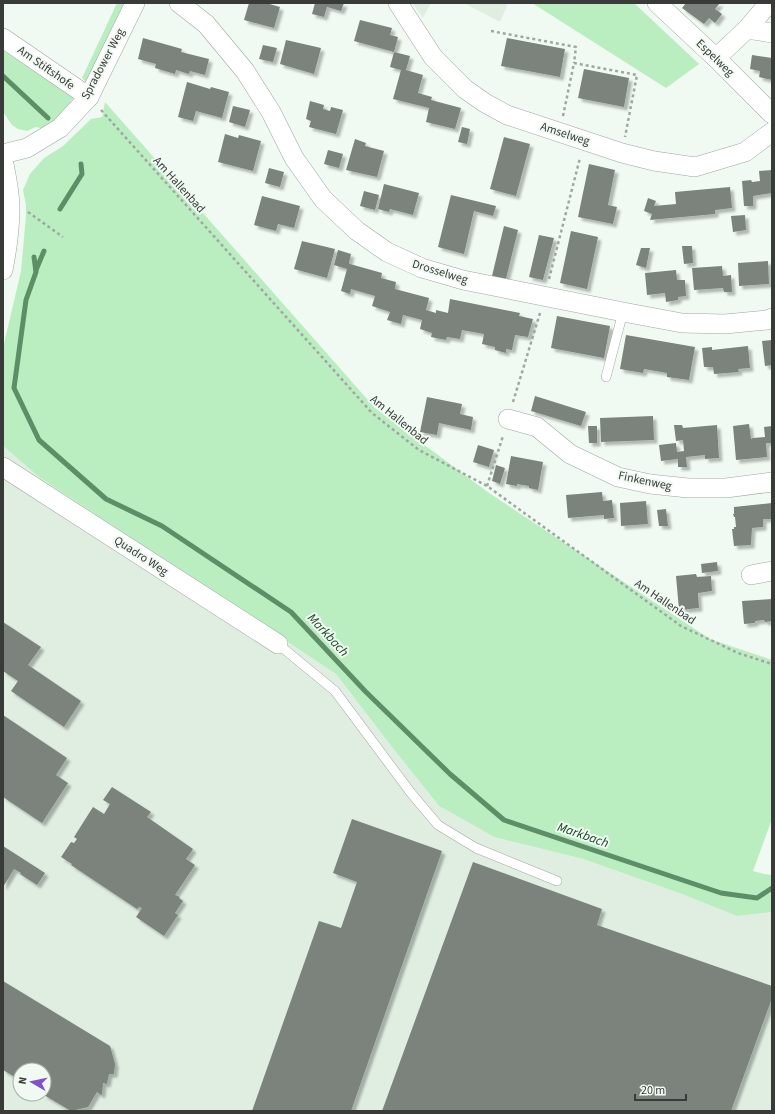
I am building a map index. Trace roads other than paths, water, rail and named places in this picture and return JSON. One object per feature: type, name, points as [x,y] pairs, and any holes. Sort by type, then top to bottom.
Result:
[{"type":"street","name":"Spradower Weg","points":[[3,154],[27,148],[60,128],[89,97],[135,3]]},
{"type":"street","name":"Drosselweg","points":[[179,3],[206,24],[245,71],[271,112],[294,158],[323,199],[357,231],[387,252],[422,268],[463,280],[682,323],[725,324],[767,320],[772,318]]},
{"type":"street","name":"Amselweg","points":[[398,3],[433,58],[465,89],[506,115],[622,153],[654,161],[695,167],[745,152],[772,132]]},
{"type":"street","name":"Espelweg","points":[[657,3],[716,58],[772,114]]},
{"type":"street","points":[[716,58],[747,28],[769,3]]},
{"type":"street","points":[[747,28],[772,33]]},
{"type":"street","name":"Am Stiftshofe","points":[[3,38],[89,97]]},
{"type":"street","points":[[3,159],[8,180],[8,239],[3,270]]},
{"type":"street","name":"Finkenweg","points":[[508,419],[537,427],[570,454],[618,476],[631,480],[650,484],[688,488],[726,488],[772,482]]},
{"type":"street","name":"Quadro Weg","points":[[3,467],[278,644]]},
{"type":"street","points":[[751,576],[772,571]]},
{"type":"lane","points":[[606,377],[623,312]]},
{"type":"lane","points":[[278,644],[335,691],[411,793],[438,825],[476,848],[558,881]]},
{"type":"waterway","points":[[3,76],[48,118]]},
{"type":"waterway","points":[[60,209],[82,174],[81,164]]},
{"type":"waterway","points":[[36,270],[44,251]]},
{"type":"waterway","name":"Markbach","points":[[34,257],[36,272],[26,300],[14,388],[39,440],[106,499],[162,526],[291,612],[365,691],[450,774],[504,820],[721,893],[757,898],[772,888]]}]
